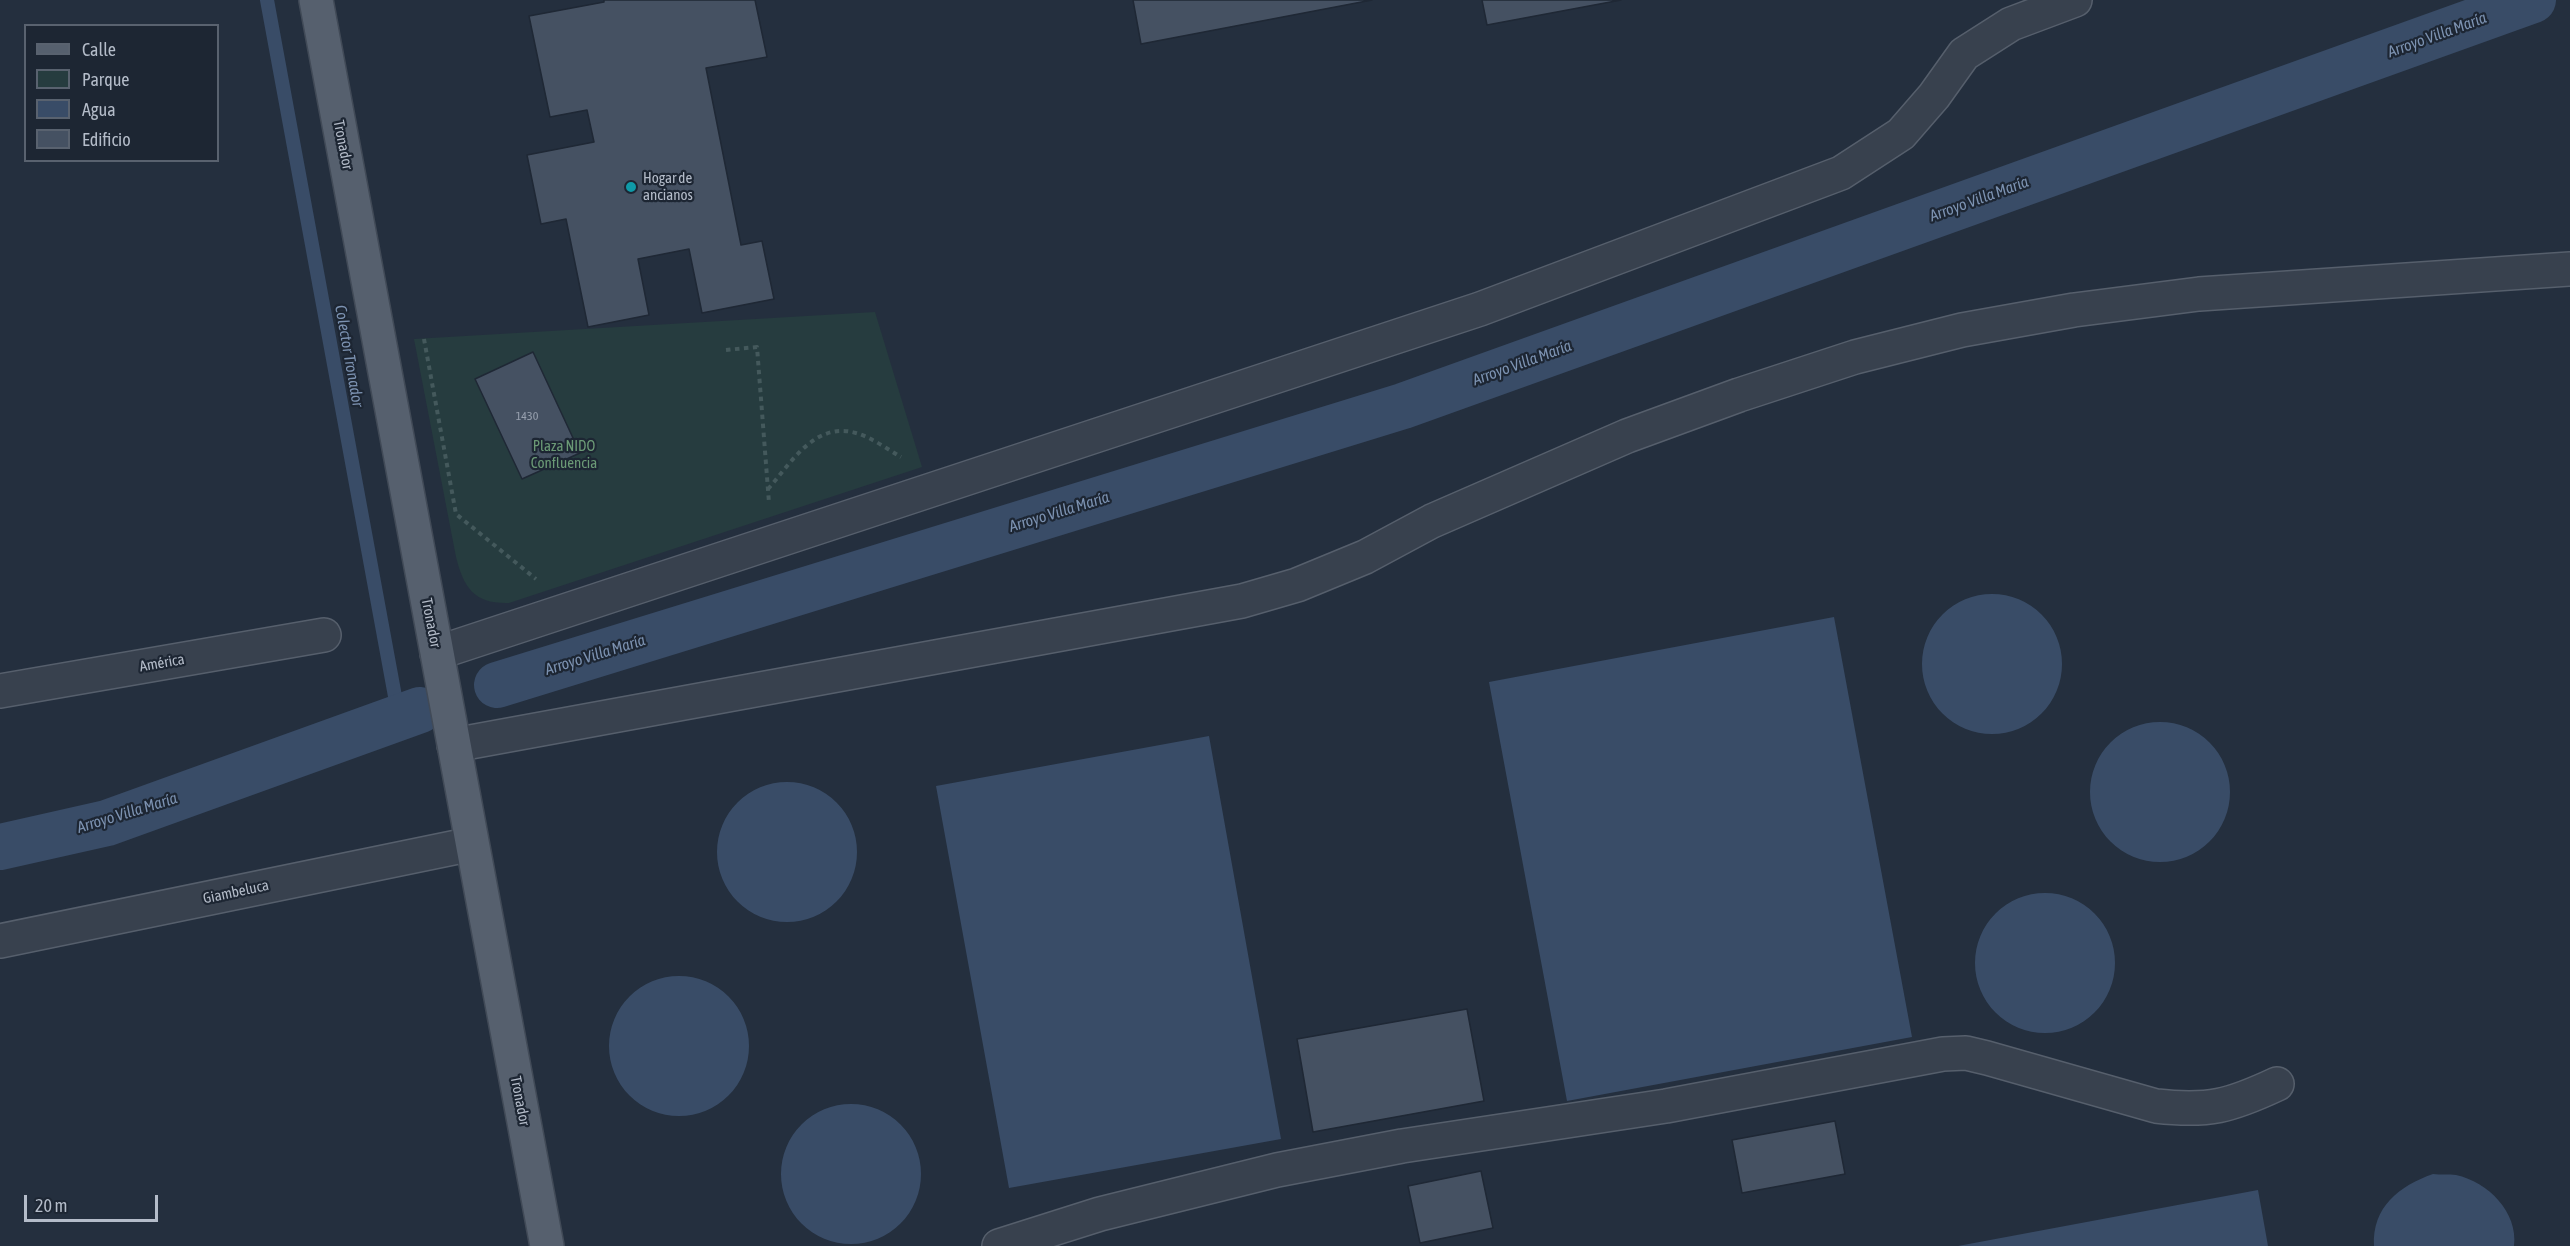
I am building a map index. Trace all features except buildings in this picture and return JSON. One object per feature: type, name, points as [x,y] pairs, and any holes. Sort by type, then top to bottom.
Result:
[{"type":"main road","name":"Tronador","points":[[316,0],[547,1246]]},
{"type":"street","points":[[437,653],[1480,309],[1841,173],[1901,134],[1934,96],[1964,54],[2011,24],[2075,0]]},
{"type":"street","points":[[454,746],[1242,601],[1297,585],[1365,557],[1432,520],[1627,436],[1739,395],[1855,357],[1962,330],[2074,310],[2199,294],[2570,269]]},
{"type":"street","name":"América","points":[[0,691],[324,635]]},
{"type":"street","name":"Giambeluca","points":[[0,941],[472,844]]},
{"type":"street","points":[[999,1246],[1122,1208],[1276,1170],[1402,1146],[1666,1106],[1932,1055],[1966,1053],[2156,1106],[2181,1109],[2211,1108],[2238,1102],[2277,1084]]},
{"type":"path","points":[[424,339],[456,514],[540,582]]},
{"type":"path","points":[[726,350],[758,347],[769,507],[780,504]]},
{"type":"path","points":[[768,490],[806,445],[833,431],[845,430],[858,433],[910,462]]},
{"type":"green space","name":"Plaza NIDO Confluencia","points":[[875,312],[922,467],[509,603],[488,601],[479,597],[467,586],[456,557],[414,339]]},
{"type":"water","points":[[1992,594],[2019,599],[2042,614],[2057,637],[2062,664],[2057,691],[2042,714],[2019,729],[1992,734],[1965,729],[1942,714],[1927,691],[1922,664],[1927,637],[1942,614],[1965,599]]},
{"type":"water","points":[[1834,617],[1912,1037],[1567,1101],[1489,682]]},
{"type":"water","points":[[2160,722],[2187,727],[2210,742],[2225,765],[2230,792],[2225,819],[2210,842],[2187,857],[2160,862],[2133,857],[2110,842],[2095,819],[2090,792],[2095,765],[2110,742],[2133,727]]},
{"type":"water","points":[[1209,736],[1281,1139],[1009,1188],[936,786]]},
{"type":"water","points":[[787,782],[814,787],[837,802],[852,825],[857,852],[852,879],[837,902],[814,917],[787,922],[760,917],[737,902],[722,879],[717,852],[722,825],[737,802],[760,787]]},
{"type":"water","points":[[2045,893],[2072,898],[2095,913],[2110,936],[2115,963],[2110,990],[2095,1013],[2072,1028],[2045,1033],[2018,1028],[1995,1013],[1980,990],[1975,963],[1980,936],[1995,913],[2018,898]]},
{"type":"water","points":[[679,976],[706,981],[729,996],[744,1019],[749,1046],[744,1073],[729,1096],[706,1111],[679,1116],[652,1111],[629,1096],[614,1073],[609,1046],[614,1019],[629,996],[652,981]]},
{"type":"water","points":[[851,1104],[878,1109],[901,1124],[916,1147],[921,1174],[916,1201],[901,1224],[878,1239],[851,1244],[824,1239],[801,1224],[786,1201],[781,1174],[786,1147],[801,1124],[824,1109]]},
{"type":"water","points":[[2433,1174],[2456,1175],[2468,1179],[2479,1184],[2498,1200],[2506,1210],[2511,1222],[2514,1246],[2374,1246],[2378,1220],[2390,1200],[2409,1185]]},
{"type":"water","points":[[2258,1190],[2268,1246],[1958,1246]]},
{"type":"waterway","name":"Colector Tronador","points":[[267,0],[399,718]]},
{"type":"waterway","name":"Arroyo Villa María","points":[[497,685],[1403,406],[2533,0]]},
{"type":"waterway","name":"Arroyo Villa María","points":[[0,847],[107,823],[420,710]]},
{"type":"place","name":"Hogar de ancianos","points":[[631,187]]}]
